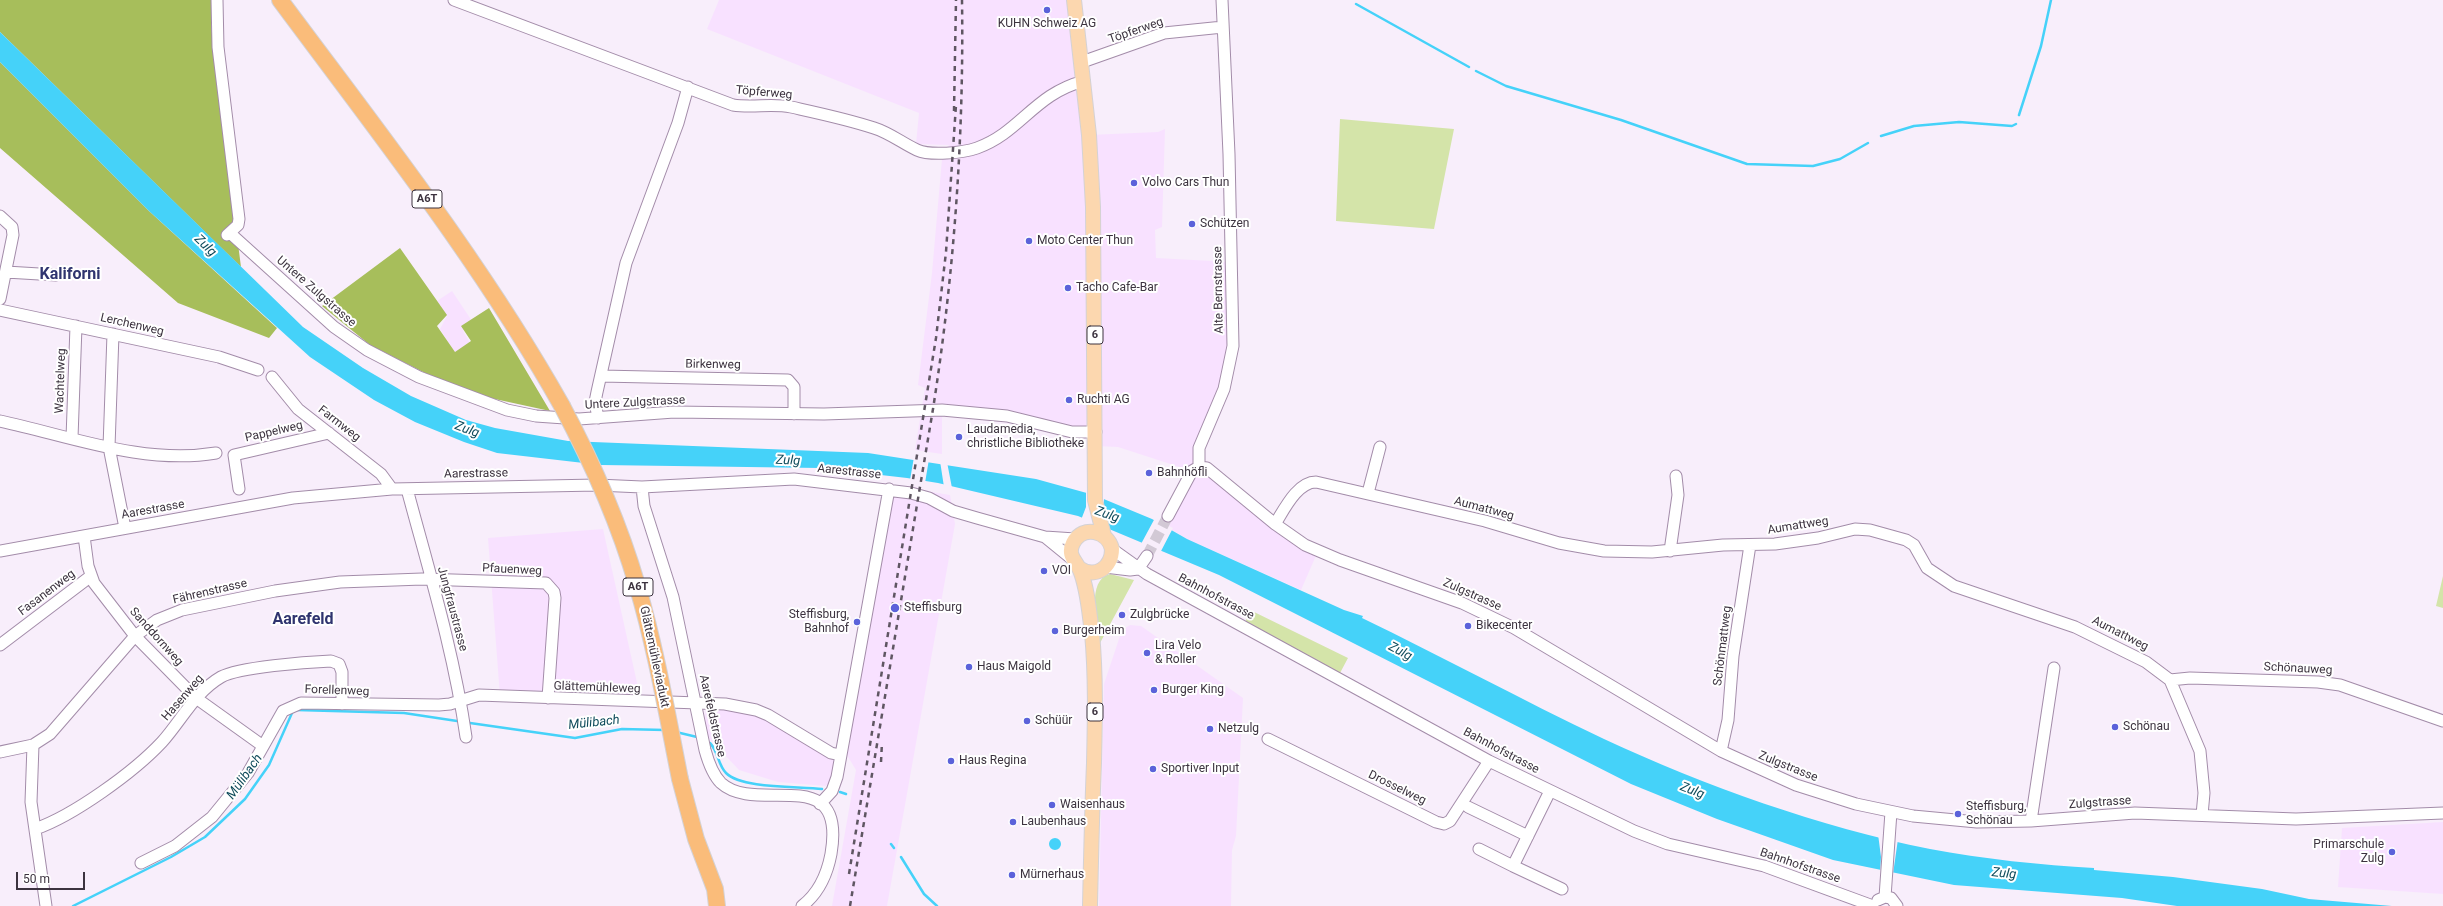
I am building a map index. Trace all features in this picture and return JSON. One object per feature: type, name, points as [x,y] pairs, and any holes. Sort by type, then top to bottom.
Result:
[{"type":"highway","name":"Glättemühleviadukt","points":[[280,0],[464,251],[510,319],[562,406],[602,488],[633,572],[650,633],[680,779],[696,840],[714,889]]},
{"type":"highway","name":"A6T","points":[[714,889],[717,906]]},
{"type":"highway","name":"A6T","points":[[714,889],[729,906]]},
{"type":"main road","name":"6","points":[[1074,0],[1084,81],[1094,221],[1096,432],[1095,495],[1104,534]]},
{"type":"main road","name":"6","points":[[1082,533],[1095,495]]},
{"type":"main road","points":[[1094,532],[1104,534],[1112,549],[1111,559],[1102,569],[1090,573],[1076,564],[1071,549],[1082,533],[1094,532]]},
{"type":"main road","name":"6","points":[[1076,564],[1089,601],[1095,676],[1090,906]]},
{"type":"main road","name":"6","points":[[1089,601],[1102,569]]},
{"type":"street","name":"Untere Zulgstrasse","points":[[217,0],[218,47],[239,219],[238,225],[229,234],[334,328],[367,350],[402,369],[507,410],[554,418],[598,418],[674,412],[794,414],[949,410],[1007,416],[1072,432],[1096,432]]},
{"type":"street","name":"Töpferweg","points":[[454,0],[733,104],[782,106],[859,124],[884,132],[918,151],[946,153],[972,150],[997,139],[1044,99],[1067,86],[1084,81]]},
{"type":"street","name":"Alte Bernstrasse","points":[[1199,467],[1199,448],[1224,389],[1233,346],[1227,118],[1222,0]]},
{"type":"street","name":"Töpferweg","points":[[1082,62],[1164,33],[1223,27]]},
{"type":"street","points":[[598,418],[595,402],[626,263],[678,123],[688,87]]},
{"type":"street","points":[[0,216],[12,227],[13,236],[5,266],[0,300]]},
{"type":"street","points":[[5,266],[56,275]]},
{"type":"street","name":"Lerchenweg","points":[[0,310],[219,357],[258,370]]},
{"type":"street","name":"Wachtelweg","points":[[72,438],[76,326]]},
{"type":"street","points":[[113,334],[109,447],[125,528]]},
{"type":"street","name":"Birkenweg","points":[[600,376],[788,380],[794,388],[794,414]]},
{"type":"street","name":"Farmweg","points":[[272,377],[298,409],[382,474],[392,489]]},
{"type":"street","points":[[0,421],[109,447],[169,457],[216,453]]},
{"type":"street","name":"Pappelweg","points":[[239,489],[234,455],[329,434]]},
{"type":"street","points":[[1368,494],[1380,447]]},
{"type":"street","points":[[1168,516],[1190,474],[1199,467]]},
{"type":"street","name":"Zulgstrasse","points":[[1199,467],[1210,469],[1275,524],[1290,535],[1322,553],[1436,592],[1494,618],[1721,751],[1771,775],[1822,795],[1891,812],[1955,821],[2031,821],[2135,814],[2296,819],[2443,813]]},
{"type":"street","points":[[1670,551],[1678,495],[1676,476]]},
{"type":"street","name":"Aarestrasse","points":[[0,551],[293,498],[392,489],[597,485],[642,487],[794,479],[889,489],[929,498],[953,511],[1045,537]]},
{"type":"street","name":"Aumattweg","points":[[1275,524],[1294,496],[1308,483],[1320,482],[1590,549],[1622,552],[1670,551],[1750,545],[1818,538],[1855,529],[1897,537],[1914,545],[1927,568],[1954,586],[2075,627],[2146,662],[2170,680],[2188,718],[2200,751],[2203,787],[2202,815]]},
{"type":"street","name":"Aarefeldstrasse","points":[[642,487],[644,506],[673,597],[704,746],[713,773],[720,782],[731,789],[755,794],[802,796],[820,804]]},
{"type":"street","name":"Jungfraustrasse","points":[[407,489],[461,700],[466,736]]},
{"type":"street","points":[[802,906],[820,886],[829,863],[833,827],[829,815],[820,804],[835,784],[889,489]]},
{"type":"street","points":[[1045,537],[1082,533]]},
{"type":"street","name":"Sanddornweg","points":[[84,536],[91,576],[135,636],[196,698],[263,746]]},
{"type":"street","points":[[1045,537],[1076,564]]},
{"type":"street","name":"Schönmattweg","points":[[1721,751],[1729,715],[1733,656],[1750,545]]},
{"type":"street","points":[[1112,549],[1138,568]]},
{"type":"street","points":[[1102,569],[1130,570],[1138,568],[1147,556]]},
{"type":"street","name":"Bahnhofstrasse","points":[[1138,568],[1489,761],[1652,839],[1764,866],[1874,906]]},
{"type":"street","name":"Fasanenweg","points":[[0,645],[91,576]]},
{"type":"street","name":"Fährenstrasse","points":[[0,752],[33,745],[56,727],[135,636],[157,620],[170,614],[275,591],[340,582],[431,579]]},
{"type":"street","name":"Pfauenweg","points":[[431,579],[539,582],[551,587],[555,598],[548,698]]},
{"type":"street","name":"Hasenweg","points":[[35,829],[54,822],[131,771],[161,743],[196,698],[214,682],[235,672],[331,661],[341,668],[342,704]]},
{"type":"street","points":[[2031,821],[2054,668]]},
{"type":"street","name":"Schönauweg","points":[[2170,680],[2190,678],[2318,682],[2340,685],[2443,721]]},
{"type":"street","name":"Glättemühleweg","points":[[461,700],[479,695],[725,704],[756,710],[831,753],[840,755]]},
{"type":"street","name":"Forellenweg","points":[[141,863],[175,846],[212,817],[248,773],[279,718],[289,707],[301,702],[439,706],[461,700]]},
{"type":"street","name":"Drosselweg","points":[[1268,739],[1436,822],[1444,824],[1450,821],[1489,761]]},
{"type":"street","points":[[33,745],[31,788],[35,829],[46,906]]},
{"type":"street","points":[[1513,866],[1550,791]]},
{"type":"street","points":[[1468,807],[1528,836]]},
{"type":"street","points":[[1885,897],[1891,812]]},
{"type":"street","points":[[1479,849],[1562,889]]},
{"type":"street","points":[[1874,906],[1878,900],[1885,897],[1891,898],[1897,906]]},
{"type":"shaded area","points":[[719,0],[1074,0],[1089,135],[1158,132],[1165,129],[1162,227],[1155,230],[1156,258],[1231,262],[1233,332],[1199,467],[1318,551],[1301,590],[1187,539],[1164,525],[1192,471],[1118,447],[1095,446],[1095,432],[942,410],[942,454],[915,450],[925,388],[918,385],[932,273],[942,159],[949,145],[916,144],[919,113],[707,29]]},
{"type":"shaded area","points":[[452,291],[474,324],[463,331],[470,343],[455,353],[440,329],[447,316],[437,301]]},
{"type":"shaded area","points":[[908,488],[950,495],[955,524],[887,906],[832,906],[856,770],[842,747],[884,496]]},
{"type":"shaded area","points":[[603,529],[641,701],[500,696],[488,538]]},
{"type":"shaded area","points":[[1130,625],[1141,626],[1243,698],[1236,836],[1232,850],[1231,906],[1099,906],[1104,684],[1122,630]]},
{"type":"shaded area","points":[[705,708],[737,708],[757,714],[837,760],[830,782],[826,786],[778,782],[739,770],[706,735]]},
{"type":"shaded area","name":"Primarschule Zulg","points":[[2443,822],[2443,894],[2338,887],[2342,828]]},
{"type":"green space","points":[[0,0],[211,0],[211,25],[216,73],[241,267],[0,32]]},
{"type":"green space","points":[[0,62],[149,211],[277,328],[269,338],[178,303],[0,148]]},
{"type":"green space","points":[[1340,119],[1454,129],[1434,229],[1336,221]]},
{"type":"green space","points":[[400,248],[447,315],[437,326],[455,352],[471,341],[461,326],[489,308],[550,411],[481,396],[425,373],[370,345],[322,306]]},
{"type":"green space","points":[[1110,574],[1134,580],[1100,643],[1095,593],[1098,584],[1103,578]]},
{"type":"green space","points":[[2443,576],[2443,608],[2436,606]]},
{"type":"green space","points":[[1250,610],[1348,658],[1340,673],[1245,623]]},
{"type":"water","name":"Zulg","points":[[0,32],[303,327],[363,368],[411,396],[466,420],[495,428],[568,441],[868,453],[1036,479],[1094,495],[1152,519],[1187,539],[1344,610],[1363,616],[1362,618],[1604,739],[1723,789],[1805,817],[1889,840],[1970,856],[2173,877],[2262,889],[2309,899],[2392,906],[2177,906],[2122,898],[1954,885],[1833,860],[1717,819],[1631,784],[1219,575],[1078,516],[938,483],[907,478],[820,468],[601,465],[497,453],[464,442],[415,422],[374,400],[310,357],[149,211],[0,62]]},
{"type":"water","points":[[1057,838],[1060,839],[1060,849],[1053,850],[1050,849],[1049,842],[1050,839]]},
{"type":"pier","points":[[914,457],[929,459],[925,483],[910,480]]},
{"type":"pier","points":[[940,461],[947,462],[952,488],[944,487]]},
{"type":"pier","points":[[1086,491],[1104,497],[1104,508],[1110,531],[1081,520],[1086,507]]},
{"type":"pier","points":[[1155,518],[1173,528],[1160,553],[1141,544]]},
{"type":"pier","points":[[1878,834],[1898,839],[1893,874],[1880,872],[1881,857]]},
{"type":"waterway","points":[[2019,115],[2041,46],[2051,0]]},
{"type":"waterway","points":[[1356,4],[1469,67]]},
{"type":"waterway","points":[[1476,71],[1506,86],[1621,120],[1747,164],[1813,166],[1840,159],[1868,143]]},
{"type":"waterway","points":[[1881,136],[1914,126],[1959,122],[2012,126],[2016,124]]},
{"type":"waterway","name":"Mülibach","points":[[297,710],[404,713],[457,721]]},
{"type":"waterway","name":"Mülibach","points":[[73,906],[171,857],[205,837],[245,799],[269,765],[292,713]]},
{"type":"waterway","name":"Mülibach","points":[[470,723],[575,738],[622,729],[665,730]]},
{"type":"waterway","name":"Mülibach","points":[[676,732],[697,737]]},
{"type":"waterway","name":"Mülibach","points":[[710,743],[715,750],[723,770],[734,778],[745,782],[771,786],[822,789]]},
{"type":"waterway","name":"Mülibach","points":[[840,792],[846,794]]},
{"type":"waterway","name":"Mülibach","points":[[891,844],[894,848]]},
{"type":"waterway","name":"Mülibach","points":[[901,857],[924,894],[937,906]]},
{"type":"tunnel","points":[[1147,556],[1168,516]]},
{"type":"railway","points":[[954,111],[956,0]]},
{"type":"railway","points":[[850,906],[933,409],[947,307],[959,154],[962,0]]},
{"type":"railway","points":[[849,874],[936,338],[946,252],[956,105]]},
{"type":"railway","points":[[881,762],[882,742]]},
{"type":"place","name":"KUHN Schweiz AG","points":[[1047,10]]},
{"type":"place","name":"Volvo Cars Thun","points":[[1134,183]]},
{"type":"place","name":"Schützen","points":[[1192,224]]},
{"type":"place","name":"Moto Center Thun","points":[[1029,241]]},
{"type":"place","name":"Tacho Cafe-Bar","points":[[1068,288]]},
{"type":"place","name":"Ruchti AG","points":[[1069,400]]},
{"type":"place","name":"Laudamedia, christliche Bibliotheke","points":[[959,437]]},
{"type":"place","name":"Bahnhöfli","points":[[1149,473]]},
{"type":"place","name":"VOI","points":[[1044,571]]},
{"type":"place","name":"Steffisburg","points":[[895,608]]},
{"type":"place","name":"Zulgbrücke","points":[[1122,615]]},
{"type":"place","name":"Steffisburg, Bahnhof","points":[[857,622]]},
{"type":"place","name":"Bikecenter","points":[[1468,626]]},
{"type":"place","name":"Burgerheim","points":[[1055,631]]},
{"type":"place","name":"Lira Velo & Roller","points":[[1147,653]]},
{"type":"place","name":"Haus Maigold","points":[[969,667]]},
{"type":"place","name":"Burger King","points":[[1154,690]]},
{"type":"place","name":"Schüür","points":[[1027,721]]},
{"type":"place","name":"Schönau","points":[[2115,727]]},
{"type":"place","name":"Netzulg","points":[[1210,729]]},
{"type":"place","name":"Haus Regina","points":[[951,761]]},
{"type":"place","name":"Sportiver Input","points":[[1153,769]]},
{"type":"place","name":"Waisenhaus","points":[[1052,805]]},
{"type":"place","name":"Steffisburg, Schönau","points":[[1958,814]]},
{"type":"place","name":"Laubenhaus","points":[[1013,822]]},
{"type":"place","name":"Primarschule Zulg","points":[[2392,852]]},
{"type":"place","name":"Mürnerhaus","points":[[1012,875]]},
{"type":"district","name":"Kaliforni","points":[[70,275]]},
{"type":"district","name":"Aarefeld","points":[[303,620]]}]
